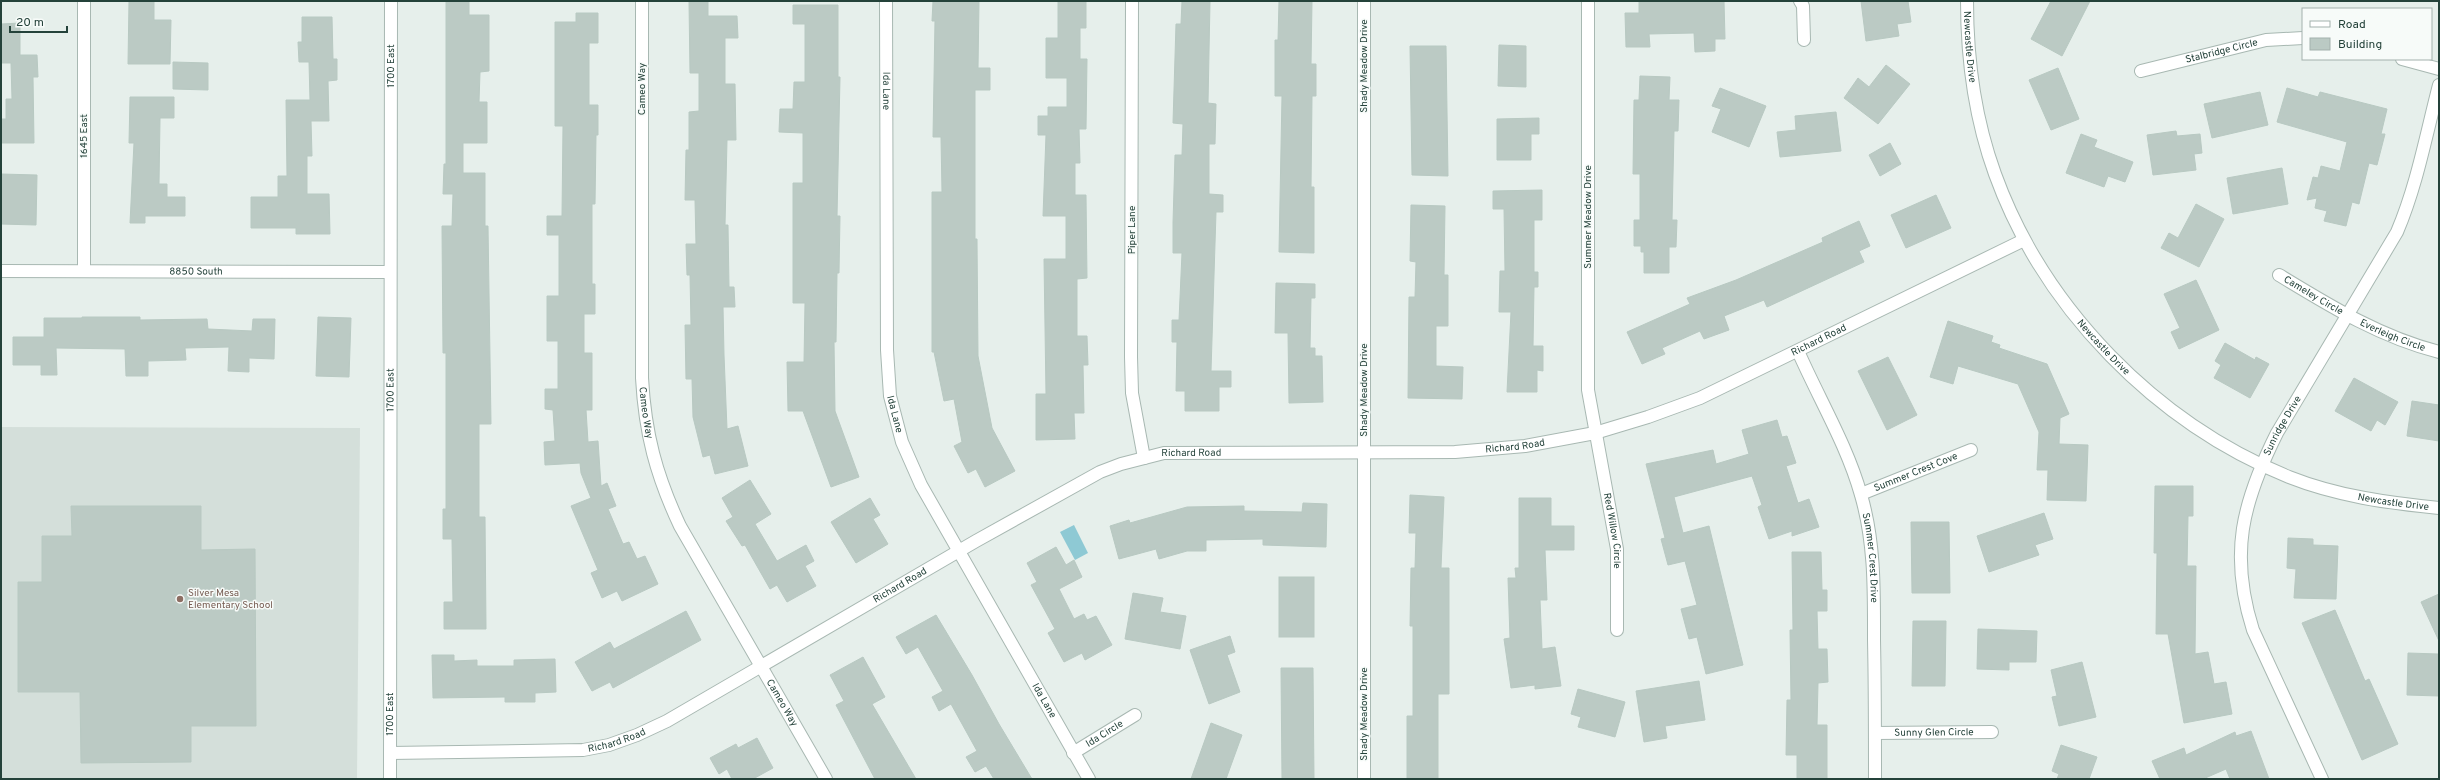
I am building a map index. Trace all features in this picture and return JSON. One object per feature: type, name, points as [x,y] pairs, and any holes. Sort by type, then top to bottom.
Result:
[{"type":"street","name":"1645 East","points":[[84,1],[84,271]]},
{"type":"street","name":"1700 East","points":[[390,1],[390,779]]},
{"type":"street","name":"Cameo Way","points":[[642,1],[644,416],[652,454],[663,491],[680,526],[826,779]]},
{"type":"street","name":"Ida Lane","points":[[886,1],[887,350],[890,396],[905,449],[922,485],[1089,779]]},
{"type":"street","name":"Piper Lane","points":[[1132,1],[1131,357],[1132,393],[1144,458]]},
{"type":"street","name":"Shady Meadow Drive","points":[[1364,1],[1364,779]]},
{"type":"street","name":"Summer Meadow Drive","points":[[1588,1],[1588,390],[1595,433]]},
{"type":"street","points":[[1800,1],[1803,6],[1804,40]]},
{"type":"street","name":"Newcastle Drive","points":[[1967,1],[1967,45],[1976,103],[1995,174],[2024,240],[2059,296],[2122,367],[2196,427],[2261,464],[2292,478],[2373,501],[2439,508]]},
{"type":"street","name":"Stalbridge Circle","points":[[2141,71],[2266,40],[2302,38]]},
{"type":"street","points":[[2406,60],[2439,69]]},
{"type":"street","name":"Sunridge Drive","points":[[2322,779],[2253,630],[2242,587],[2241,561],[2245,510],[2261,464],[2277,433],[2383,257],[2407,208],[2439,85]]},
{"type":"street","name":"Richard Road","points":[[390,753],[550,752],[583,750],[609,745],[668,721],[959,551],[1100,472],[1164,453],[1470,451],[1525,446],[1595,433],[1648,417],[1700,398],[2024,240]]},
{"type":"street","name":"8850 South","points":[[1,271],[390,272]]},
{"type":"street","name":"Cameley Circle","points":[[2279,274],[2347,316]]},
{"type":"street","name":"Everleigh Circle","points":[[2347,316],[2410,344],[2439,352]]},
{"type":"street","name":"Summer Crest Drive","points":[[1798,351],[1840,438],[1861,494],[1872,550],[1875,779]]},
{"type":"street","name":"Red Willow Circle","points":[[1595,433],[1616,549],[1616,630]]},
{"type":"street","name":"Summer Crest Cove","points":[[1861,494],[1971,450]]},
{"type":"street","name":"Ida Circle","points":[[1073,753],[1136,715]]},
{"type":"street","name":"Sunny Glen Circle","points":[[1875,733],[1992,732]]},
{"type":"shaded area","name":"Silver Mesa Elementary School","points":[[1,427],[360,428],[357,779],[1,779]]},
{"type":"water","points":[[1074,525],[1088,553],[1075,560],[1060,532]]},
{"type":"building","points":[[129,1],[154,1],[154,20],[171,20],[170,64],[128,64]]},
{"type":"building","points":[[446,1],[469,1],[469,15],[489,15],[489,71],[480,72],[479,102],[487,102],[487,143],[463,143],[463,173],[485,173],[485,226],[488,226],[491,424],[479,424],[479,517],[485,517],[486,629],[444,629],[444,602],[453,602],[452,539],[443,539],[443,509],[446,509],[446,353],[443,353],[442,226],[452,226],[453,194],[443,194],[444,164],[446,164]]},
{"type":"building","points":[[689,1],[708,1],[708,16],[737,16],[738,38],[725,38],[725,84],[735,84],[736,140],[727,140],[725,225],[728,225],[729,287],[734,287],[735,307],[723,307],[724,355],[727,429],[738,426],[748,466],[715,474],[710,455],[703,457],[693,417],[692,379],[686,379],[685,325],[691,325],[690,275],[687,275],[686,244],[696,244],[695,200],[685,200],[686,150],[689,150],[689,112],[699,111],[699,73],[690,73]]},
{"type":"building","points":[[933,1],[979,1],[978,68],[990,68],[990,90],[975,90],[975,239],[977,239],[978,356],[992,428],[1015,471],[985,487],[976,469],[968,473],[954,446],[962,442],[954,399],[944,401],[934,352],[932,352],[932,192],[942,192],[941,137],[933,137],[935,21],[932,21]]},
{"type":"building","points":[[1058,1],[1086,1],[1086,28],[1080,28],[1080,59],[1087,59],[1086,129],[1079,129],[1080,163],[1075,163],[1075,195],[1086,195],[1087,278],[1077,279],[1077,336],[1087,336],[1088,365],[1083,365],[1084,413],[1074,413],[1075,439],[1036,440],[1036,394],[1046,394],[1044,259],[1066,259],[1066,216],[1043,216],[1046,135],[1038,135],[1038,116],[1048,116],[1048,107],[1067,107],[1067,78],[1046,78],[1046,38],[1058,38]]},
{"type":"building","points":[[1182,1],[1210,1],[1208,103],[1216,104],[1215,144],[1209,144],[1209,194],[1223,195],[1223,212],[1216,212],[1211,371],[1231,371],[1231,387],[1219,387],[1219,411],[1185,411],[1185,391],[1176,391],[1177,342],[1172,342],[1172,320],[1179,320],[1182,253],[1173,253],[1173,223],[1175,155],[1182,155],[1183,124],[1173,123],[1176,24],[1181,24]]},
{"type":"building","points":[[1279,1],[1312,1],[1311,64],[1316,64],[1316,96],[1312,96],[1311,187],[1314,187],[1314,253],[1279,252],[1282,96],[1275,96],[1275,40],[1278,40]]},
{"type":"building","points":[[1639,1],[1724,1],[1725,39],[1715,39],[1715,51],[1695,52],[1694,33],[1649,34],[1650,47],[1626,47],[1625,13],[1639,13]]},
{"type":"building","points":[[1861,1],[1908,1],[1911,22],[1897,24],[1899,36],[1866,41]]},
{"type":"building","points":[[2051,1],[2090,1],[2062,56],[2031,39]]},
{"type":"building","points":[[793,5],[838,5],[838,77],[840,77],[837,216],[840,216],[836,342],[834,342],[835,411],[859,477],[831,487],[803,411],[788,411],[787,362],[804,362],[805,303],[793,303],[793,183],[803,183],[803,133],[779,132],[780,109],[793,109],[794,82],[805,82],[805,24],[793,24]]},
{"type":"building","points":[[576,13],[598,13],[598,43],[589,43],[589,105],[598,105],[598,135],[596,135],[595,204],[592,204],[592,284],[595,284],[595,314],[584,314],[584,353],[592,353],[592,410],[586,410],[588,442],[598,441],[601,486],[607,483],[616,506],[608,509],[623,544],[629,542],[637,559],[645,556],[658,584],[622,601],[617,591],[602,598],[591,573],[598,570],[571,506],[591,498],[581,473],[580,463],[545,465],[544,442],[555,441],[553,410],[545,409],[545,389],[558,389],[558,341],[547,341],[547,296],[559,296],[559,235],[547,235],[547,216],[562,216],[563,126],[555,126],[555,22],[576,22]]},
{"type":"building","points":[[302,17],[332,17],[333,59],[337,59],[337,80],[328,81],[329,121],[311,121],[312,156],[307,156],[307,194],[329,194],[330,234],[296,234],[296,228],[251,228],[251,197],[278,197],[278,176],[287,176],[286,100],[310,100],[309,62],[299,62],[298,42],[302,42]]},
{"type":"building","points":[[20,23],[20,55],[37,55],[38,77],[33,77],[34,143],[1,143],[1,119],[6,119],[6,99],[12,99],[11,63],[1,63],[1,24]]},
{"type":"building","points":[[1499,45],[1526,46],[1526,87],[1498,86]]},
{"type":"building","points":[[1410,46],[1446,46],[1448,176],[1412,175]]},
{"type":"building","points":[[173,62],[208,63],[208,90],[173,89]]},
{"type":"building","points":[[1886,65],[1910,84],[1878,124],[1844,98],[1858,78],[1869,87]]},
{"type":"building","points":[[2058,68],[2079,119],[2051,130],[2029,80]]},
{"type":"building","points":[[1640,76],[1670,77],[1669,100],[1679,100],[1678,131],[1674,131],[1672,220],[1677,220],[1676,247],[1669,247],[1669,273],[1644,273],[1644,252],[1641,252],[1641,246],[1634,246],[1634,220],[1640,220],[1640,174],[1633,174],[1634,100],[1639,100]]},
{"type":"building","points":[[1720,88],[1766,106],[1749,147],[1712,132],[1721,109],[1712,106]]},
{"type":"building","points":[[2287,88],[2318,97],[2320,92],[2387,109],[2381,134],[2385,134],[2377,165],[2369,163],[2359,204],[2352,202],[2346,226],[2324,221],[2327,211],[2315,208],[2317,198],[2307,200],[2313,177],[2318,178],[2321,166],[2340,171],[2347,142],[2277,122]]},
{"type":"building","points":[[2260,92],[2268,125],[2212,138],[2204,104]]},
{"type":"building","points":[[130,97],[174,97],[174,118],[160,118],[159,184],[167,184],[167,197],[185,197],[185,216],[145,216],[145,223],[130,223],[134,143],[129,143]]},
{"type":"building","points":[[1836,112],[1841,151],[1780,157],[1777,132],[1796,130],[1795,116]]},
{"type":"building","points":[[1539,118],[1539,134],[1531,134],[1531,160],[1497,160],[1497,119]]},
{"type":"building","points":[[2176,131],[2177,136],[2200,134],[2202,153],[2194,154],[2196,170],[2153,175],[2147,135]]},
{"type":"building","points":[[2081,134],[2097,140],[2094,147],[2133,162],[2125,182],[2108,176],[2104,187],[2066,173]]},
{"type":"building","points":[[1890,143],[1901,164],[1880,176],[1869,155]]},
{"type":"building","points":[[2282,168],[2288,204],[2233,214],[2227,178]]},
{"type":"building","points":[[1,174],[37,175],[36,225],[1,224]]},
{"type":"building","points":[[1542,190],[1542,220],[1534,220],[1534,272],[1538,272],[1538,287],[1534,287],[1533,346],[1543,346],[1543,371],[1537,370],[1537,392],[1507,392],[1511,312],[1499,312],[1500,271],[1505,271],[1504,209],[1493,209],[1493,191]]},
{"type":"building","points":[[1936,195],[1951,228],[1906,248],[1891,215]]},
{"type":"building","points":[[2196,204],[2224,219],[2199,267],[2161,248],[2169,233],[2178,238]]},
{"type":"building","points":[[1411,205],[1445,206],[1444,275],[1448,275],[1448,326],[1436,326],[1436,366],[1463,367],[1462,399],[1408,398],[1409,297],[1415,297],[1416,262],[1410,261]]},
{"type":"building","points":[[1859,221],[1870,246],[1859,251],[1864,262],[1767,307],[1764,300],[1724,316],[1729,330],[1704,339],[1700,331],[1662,348],[1665,354],[1642,364],[1627,332],[1690,304],[1687,298],[1736,280],[1823,242],[1822,238]]},
{"type":"building","points":[[2196,280],[2219,330],[2179,349],[2171,332],[2180,328],[2164,294]]},
{"type":"building","points":[[1276,283],[1315,284],[1315,298],[1311,298],[1310,348],[1315,348],[1315,356],[1322,356],[1323,402],[1289,403],[1288,333],[1275,333]]},
{"type":"building","points":[[140,317],[140,320],[207,319],[208,329],[252,331],[253,319],[275,319],[274,359],[249,358],[249,372],[228,371],[229,347],[185,348],[186,360],[148,361],[148,376],[126,376],[125,349],[56,348],[57,375],[41,375],[41,365],[13,365],[13,337],[44,337],[44,318]]},
{"type":"building","points":[[318,317],[351,318],[349,377],[316,376]]},
{"type":"building","points":[[1948,321],[1993,336],[1991,342],[2000,345],[1999,348],[2047,364],[2069,414],[2060,418],[2059,444],[2088,445],[2086,501],[2047,500],[2048,470],[2037,470],[2039,432],[2018,384],[1958,366],[1953,384],[1930,377]]},
{"type":"building","points":[[2225,343],[2255,360],[2256,357],[2269,364],[2250,398],[2214,378],[2221,365],[2215,361]]},
{"type":"building","points":[[1888,357],[1917,415],[1887,430],[1858,371]]},
{"type":"building","points":[[2354,378],[2398,402],[2385,425],[2377,420],[2371,431],[2335,411]]},
{"type":"building","points":[[2412,401],[2439,405],[2439,441],[2407,436]]},
{"type":"building","points":[[1777,420],[1782,437],[1787,436],[1796,463],[1786,466],[1798,503],[1809,499],[1819,527],[1792,536],[1792,531],[1769,539],[1758,507],[1762,505],[1752,476],[1674,497],[1683,533],[1709,526],[1743,665],[1706,674],[1697,637],[1689,639],[1681,609],[1697,605],[1685,561],[1668,565],[1661,539],[1665,538],[1646,464],[1713,450],[1716,464],[1749,454],[1742,430]]},
{"type":"building","points":[[750,480],[771,514],[755,524],[777,561],[806,545],[814,561],[805,566],[816,586],[787,602],[777,585],[770,589],[745,545],[742,546],[726,521],[733,517],[722,498]]},
{"type":"building","points":[[2155,486],[2193,486],[2193,516],[2188,516],[2187,566],[2196,566],[2195,654],[2208,652],[2214,684],[2226,682],[2232,714],[2184,723],[2168,634],[2156,634],[2157,553],[2154,553]]},
{"type":"building","points":[[1410,495],[1444,497],[1441,568],[1449,568],[1449,694],[1438,694],[1438,778],[1407,778],[1407,716],[1413,716],[1413,626],[1410,626],[1411,568],[1415,568],[1416,533],[1409,533]]},
{"type":"building","points":[[870,498],[880,515],[873,519],[888,544],[856,563],[831,522]]},
{"type":"building","points":[[1519,498],[1551,498],[1551,526],[1574,526],[1574,550],[1545,550],[1547,600],[1540,600],[1542,649],[1555,647],[1561,686],[1535,689],[1535,685],[1511,688],[1504,639],[1510,638],[1508,578],[1516,578],[1515,568],[1519,568]]},
{"type":"building","points":[[1303,503],[1327,504],[1326,547],[1263,545],[1263,539],[1206,540],[1206,551],[1187,551],[1159,559],[1156,549],[1119,559],[1110,526],[1129,520],[1130,523],[1187,507],[1244,506],[1244,511],[1302,512]]},
{"type":"building","points":[[71,506],[201,506],[201,550],[255,549],[256,726],[191,726],[191,762],[81,763],[80,692],[18,692],[18,582],[42,582],[42,536],[72,536]]},
{"type":"building","points":[[2044,513],[2053,539],[2035,545],[2039,555],[1989,572],[1977,536]]},
{"type":"building","points":[[1911,522],[1949,522],[1950,593],[1912,593]]},
{"type":"building","points":[[2288,538],[2313,539],[2313,545],[2338,546],[2336,599],[2294,598],[2296,569],[2287,568]]},
{"type":"building","points":[[1056,547],[1066,565],[1074,560],[1082,577],[1059,589],[1074,619],[1084,614],[1087,620],[1096,616],[1112,645],[1085,660],[1082,653],[1064,662],[1048,633],[1055,629],[1031,585],[1037,582],[1027,563]]},
{"type":"building","points":[[1792,552],[1821,552],[1822,590],[1827,590],[1827,611],[1817,611],[1818,649],[1827,649],[1828,682],[1818,683],[1817,725],[1827,725],[1827,779],[1797,779],[1797,755],[1786,755],[1787,700],[1791,700],[1790,630],[1793,630]]},
{"type":"building","points":[[1279,577],[1314,577],[1314,637],[1279,637]]},
{"type":"building","points":[[1133,593],[1163,598],[1160,612],[1186,616],[1180,649],[1125,639]]},
{"type":"building","points":[[2439,594],[2439,641],[2421,602]]},
{"type":"building","points":[[2335,610],[2365,681],[2369,679],[2398,744],[2362,760],[2302,623]]},
{"type":"building","points":[[686,611],[701,640],[613,688],[610,682],[592,691],[575,662],[610,642],[614,649]]},
{"type":"building","points":[[936,615],[1032,779],[994,779],[986,766],[975,772],[966,757],[977,751],[951,704],[939,711],[932,697],[943,691],[918,647],[906,654],[896,637]]},
{"type":"building","points":[[1913,621],[1946,621],[1945,686],[1912,686]]},
{"type":"building","points":[[1978,629],[2037,631],[2036,662],[2009,662],[2009,670],[1977,669]]},
{"type":"building","points":[[1230,636],[1235,652],[1227,655],[1240,692],[1209,704],[1190,650]]},
{"type":"building","points":[[2408,653],[2438,654],[2439,696],[2407,695]]},
{"type":"building","points":[[432,655],[454,655],[454,661],[477,660],[477,666],[514,666],[514,660],[555,659],[556,692],[535,693],[535,702],[505,702],[505,697],[433,698]]},
{"type":"building","points":[[863,657],[885,697],[872,704],[916,779],[875,779],[836,705],[844,701],[830,675]]},
{"type":"building","points":[[2082,662],[2096,717],[2059,726],[2052,697],[2057,696],[2051,670]]},
{"type":"building","points":[[1281,668],[1313,668],[1314,779],[1282,779]]},
{"type":"building","points":[[1699,681],[1705,720],[1665,726],[1667,738],[1644,742],[1636,691]]},
{"type":"building","points":[[1578,689],[1625,702],[1615,737],[1578,727],[1581,717],[1571,714]]},
{"type":"building","points":[[1211,723],[1242,735],[1226,779],[1191,779]]},
{"type":"building","points":[[2251,731],[2269,779],[2230,779],[2226,769],[2203,779],[2160,779],[2152,761],[2184,748],[2186,755],[2235,732],[2236,736]]},
{"type":"building","points":[[757,738],[773,768],[753,779],[732,779],[727,769],[719,774],[710,758],[736,744],[738,748]]},
{"type":"building","points":[[2061,745],[2097,757],[2089,779],[2057,779],[2059,774],[2052,771]]},
{"type":"place","name":"Silver Mesa Elementary School","points":[[180,599]]}]
